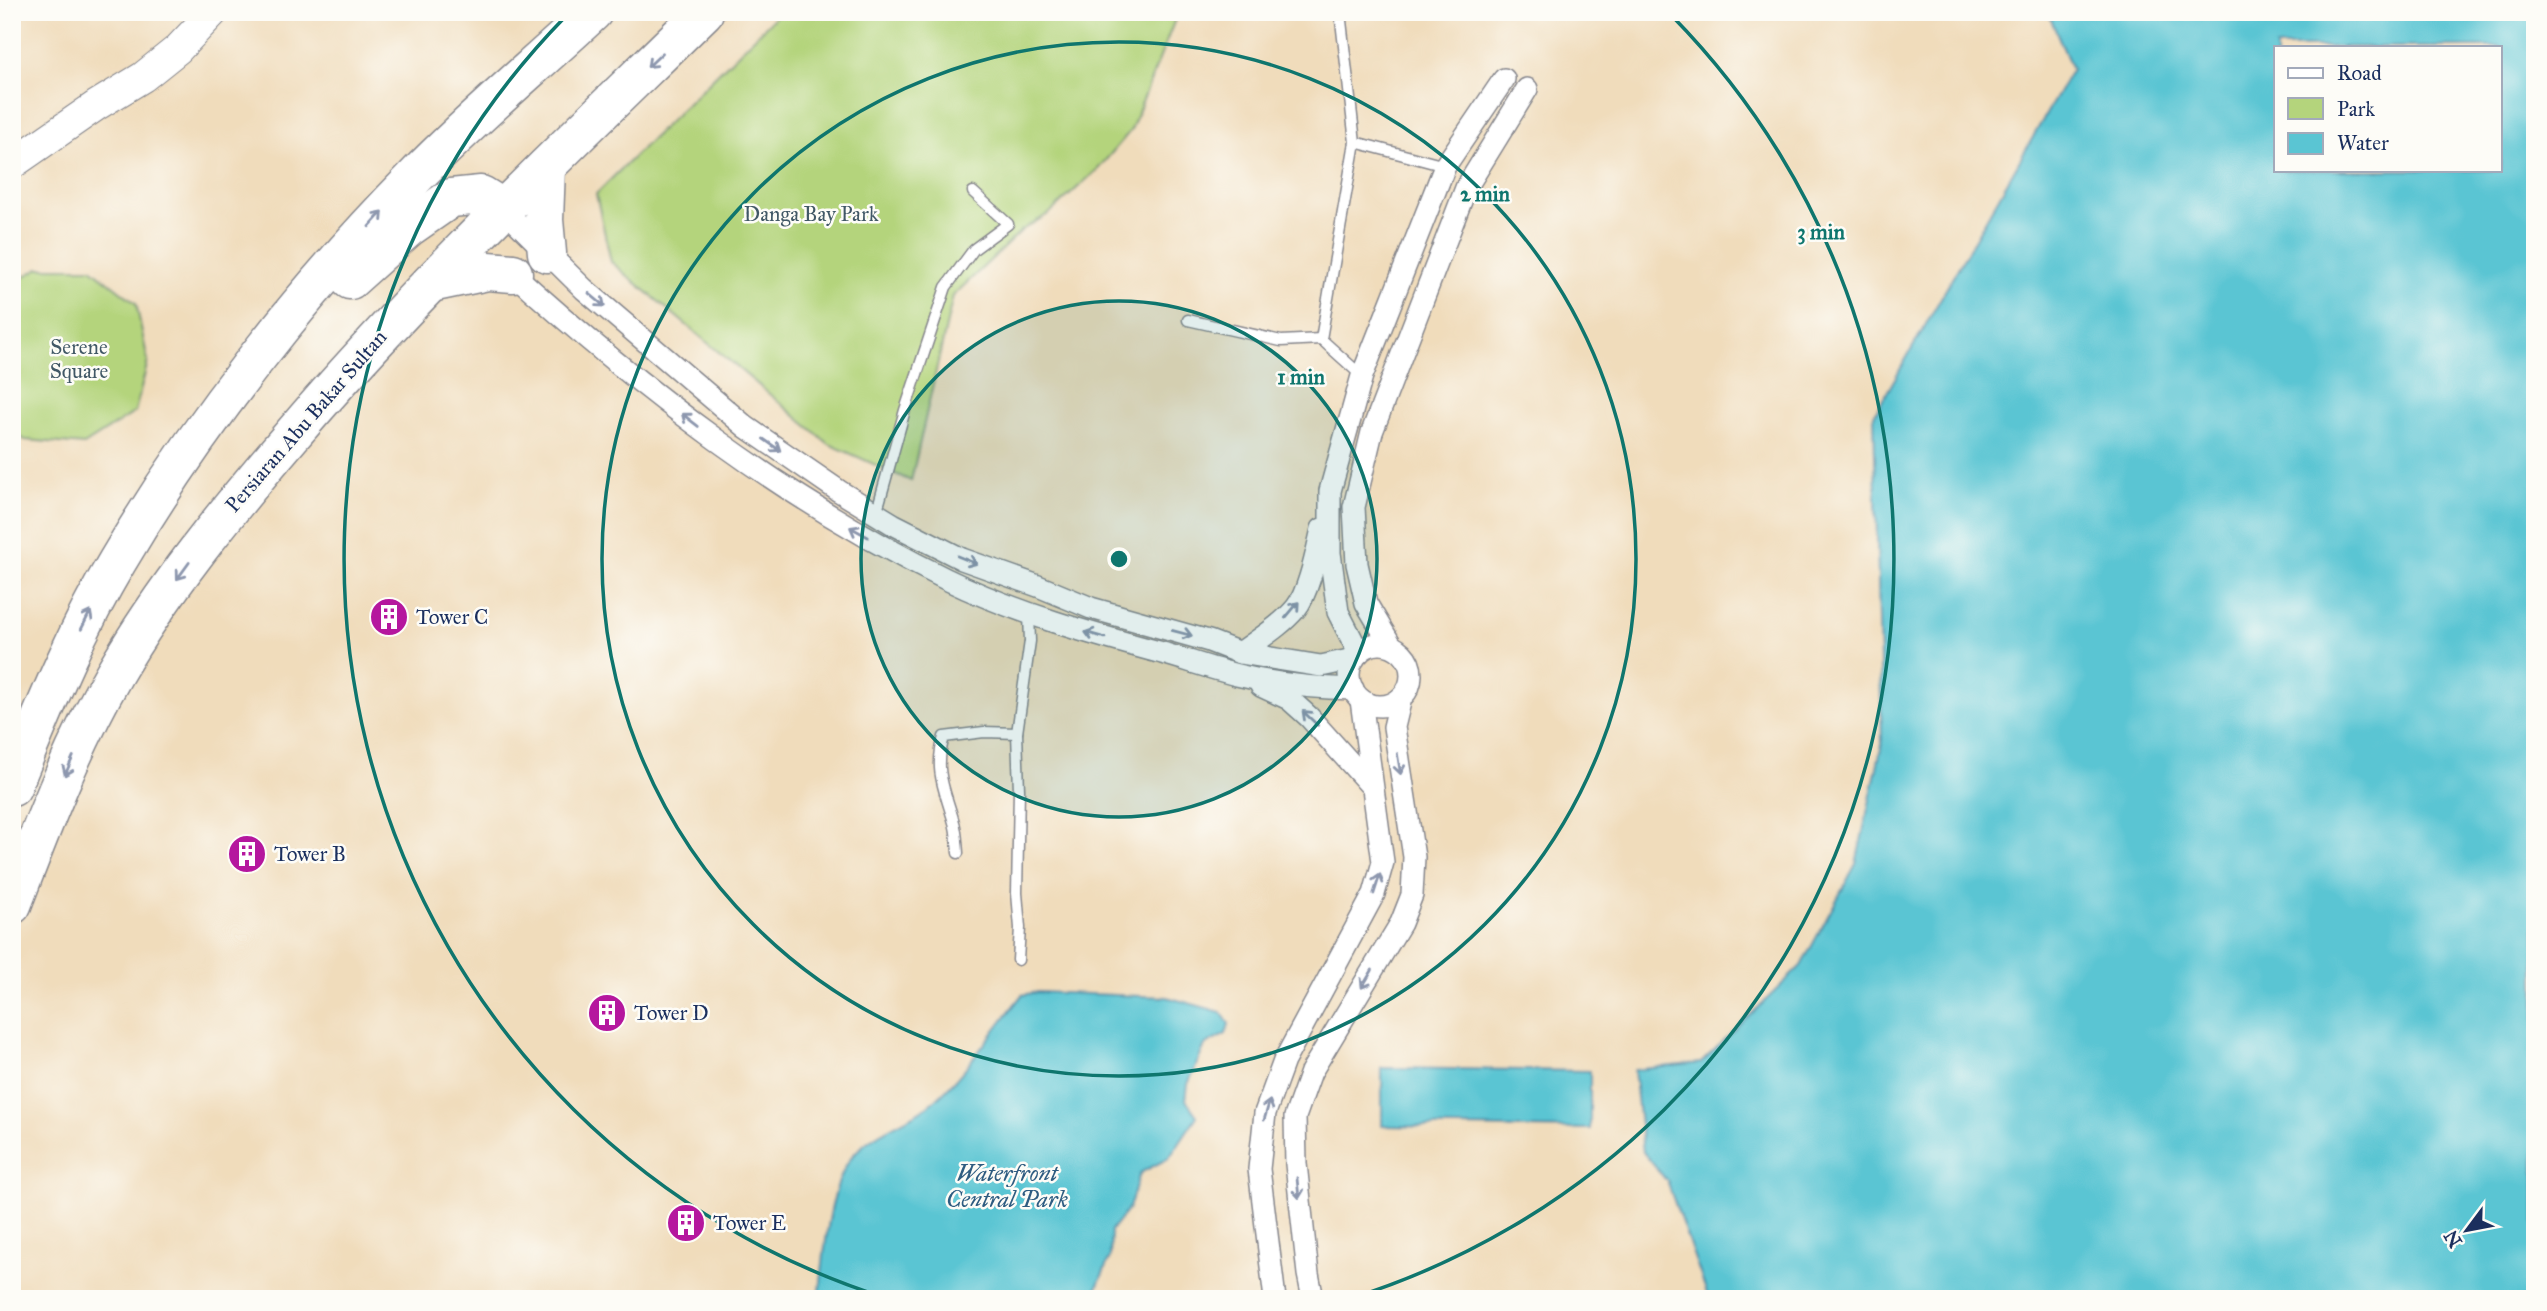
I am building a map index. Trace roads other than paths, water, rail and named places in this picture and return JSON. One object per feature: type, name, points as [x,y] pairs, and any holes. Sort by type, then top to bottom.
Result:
[{"type":"highway","points":[[474,238],[460,220],[451,198],[455,169],[473,143],[595,12]]},
{"type":"highway","points":[[12,787],[19,759],[55,681],[115,564],[179,461],[278,333],[415,177],[595,12]]},
{"type":"highway","name":"Persiaran Abu Bakar Sultan","points":[[12,905],[87,724],[148,621],[223,515],[353,363],[502,208],[704,12]]},
{"type":"highway","points":[[546,167],[544,220],[547,253]]},
{"type":"highway","points":[[226,401],[302,330],[353,277],[408,229],[451,198],[481,195],[502,208]]},
{"type":"highway","points":[[431,283],[488,271],[513,273]]},
{"type":"street","points":[[12,164],[86,112],[143,77],[178,50],[213,12]]},
{"type":"street","points":[[1240,653],[1281,623],[1298,606],[1315,562],[1330,491],[1362,376],[1444,166],[1504,79]]},
{"type":"street","points":[[1314,1299],[1308,1274],[1296,1164],[1295,1117],[1311,1072],[1401,923],[1412,895],[1414,858],[1394,727],[1401,698],[1410,683],[1409,666],[1406,658],[1391,645],[1366,603],[1357,564],[1354,507],[1372,432],[1466,188],[1527,89]]},
{"type":"street","points":[[502,208],[584,289],[746,427],[876,514],[962,559],[1091,608],[1209,641],[1240,653],[1321,666],[1357,656],[1375,645],[1391,645]]},
{"type":"street","points":[[474,238],[561,318],[726,449],[805,502],[947,580],[1029,614],[1087,633],[1238,675],[1357,694],[1379,706],[1394,703],[1401,698]]},
{"type":"street","points":[[1275,1299],[1259,1168],[1265,1113],[1284,1061],[1374,894],[1383,862],[1357,694],[1349,674],[1357,656],[1338,612],[1330,553],[1330,491]]},
{"type":"street","points":[[1238,675],[1289,699],[1335,744],[1372,787]]},
{"type":"lane","points":[[1321,339],[1355,142],[1340,12]]},
{"type":"lane","points":[[1355,142],[1444,166]]},
{"type":"lane","points":[[876,514],[912,386],[946,287],[974,249],[1008,224],[973,192]]},
{"type":"lane","points":[[1188,320],[1281,341],[1321,339],[1362,376]]},
{"type":"lane","points":[[1018,960],[1020,928],[1017,893],[1017,733],[1030,641],[1029,614]]},
{"type":"lane","points":[[958,853],[954,822],[941,781],[939,756],[944,737],[984,732],[1017,733]]},
{"type":"water","points":[[2048,12],[2535,12],[2535,1299],[1709,1299],[1667,1181],[1643,1152],[1634,1070],[1701,1063],[1801,966],[1856,864],[1882,744],[1874,415],[2072,69]]},
{"type":"water","name":"Waterfront Central Park","points":[[1038,992],[1167,997],[1221,1012],[1229,1024],[1226,1034],[1205,1045],[1188,1084],[1186,1100],[1197,1116],[1169,1158],[1140,1173],[1129,1208],[1111,1230],[1110,1257],[1092,1299],[819,1299],[833,1203],[845,1168],[853,1155],[880,1133],[929,1105],[966,1068],[1022,995]]},
{"type":"water","points":[[1382,1068],[1590,1071],[1590,1129],[1382,1126]]},
{"type":"place","name":"Tower C","points":[[389,617]]},
{"type":"place","name":"Tower B","points":[[247,854]]},
{"type":"place","name":"Tower D","points":[[607,1013]]},
{"type":"place","name":"Tower E","points":[[686,1223]]},
{"type":"park label","name":"Danga Bay Park","points":[[811,214]]},
{"type":"park label","name":"Serene Square","points":[[79,359]]}]
